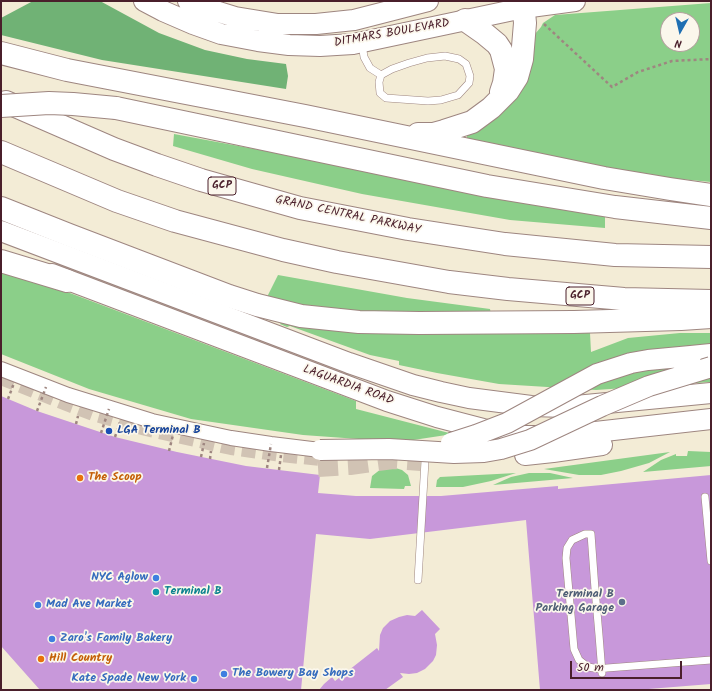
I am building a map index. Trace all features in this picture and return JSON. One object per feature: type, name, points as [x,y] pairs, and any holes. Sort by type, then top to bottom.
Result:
[{"type":"highway","points":[[305,116],[405,133],[433,134],[463,126],[480,117],[491,108],[508,92],[517,77],[523,50],[528,5]]},
{"type":"highway","points":[[465,20],[497,44],[503,57],[506,69],[504,83],[498,98],[491,108]]},
{"type":"highway","points":[[1,53],[67,70],[305,116],[604,178],[711,195]]},
{"type":"highway","name":"GRAND CENTRAL PARKWAY","points":[[1,100],[114,149],[157,165],[215,184],[300,208],[408,229],[559,251],[615,255],[711,257]]},
{"type":"highway","points":[[1,106],[49,103],[116,108],[487,186],[615,207],[711,218]]},
{"type":"highway","name":"GCP","points":[[1,152],[117,201],[176,221],[283,250],[329,260],[392,273],[523,291],[624,299],[711,301]]},
{"type":"highway","points":[[1,208],[229,296],[264,307],[302,316],[359,322],[419,324],[574,322],[711,317]]},
{"type":"highway","points":[[1,260],[67,281]]},
{"type":"street","name":"DITMARS BOULEVARD","points":[[144,1],[193,24],[221,34],[258,42],[320,46],[362,42],[528,5],[575,1]]},
{"type":"street","name":"DITMARS BOULEVARD","points":[[188,1],[196,5],[235,17],[278,24],[316,24],[354,20],[428,1]]},
{"type":"street","name":"LAGUARDIA ROAD","points":[[1,231],[349,363],[413,385],[441,392],[469,398],[531,406],[565,407],[711,393]]},
{"type":"street","name":"LAGUARDIA ROAD","points":[[1,251],[67,281],[387,401],[475,427],[517,435],[544,437],[580,435],[711,419]]},
{"type":"street","points":[[451,443],[502,425],[578,383],[612,369],[648,360],[711,354]]},
{"type":"street","points":[[1,369],[46,387],[109,409],[176,427],[271,444],[320,450],[389,449],[454,453],[484,452],[530,440],[602,406],[649,386],[711,367]]},
{"type":"street","points":[[525,455],[624,441],[670,423]]},
{"type":"lane","points":[[362,42],[364,57],[370,68],[381,75]]},
{"type":"lane","points":[[445,56],[459,59],[466,64],[470,76],[469,83],[458,95],[441,100],[428,101],[386,98],[380,94],[379,82],[381,75],[409,63],[428,58],[445,56]]},
{"type":"lane","points":[[418,580],[425,461]]},
{"type":"lane","points":[[705,497],[711,561]]},
{"type":"lane","points":[[602,673],[602,665],[599,627],[590,534],[585,534],[572,540],[567,548],[566,558],[574,649],[579,660],[588,667],[600,669],[607,668],[631,666],[711,660]]},
{"type":"path","points":[[528,5],[544,25],[612,87],[638,72],[672,61],[711,59]]},
{"type":"path","points":[[8,399],[14,384]]},
{"type":"path","points":[[37,411],[46,387]]},
{"type":"path","points":[[101,433],[109,409]]},
{"type":"path","points":[[76,424],[78,416]]},
{"type":"path","points":[[115,437],[120,422]]},
{"type":"path","points":[[170,451],[176,427]]},
{"type":"path","points":[[201,457],[204,442]]},
{"type":"path","points":[[267,468],[271,444]]},
{"type":"path","points":[[210,459],[211,451]]},
{"type":"path","points":[[279,470],[280,455]]},
{"type":"green space","points":[[33,1],[100,1],[159,33],[205,50],[247,59],[286,64],[288,76],[286,89],[102,60],[1,35],[1,18]]},
{"type":"green space","points":[[711,3],[711,182],[659,177],[467,142],[467,135],[543,23],[555,15]]},
{"type":"green space","points":[[174,134],[605,214],[605,228],[510,220],[362,194],[252,169],[173,146]]},
{"type":"green space","points":[[1,267],[356,401],[356,409],[453,434],[400,442],[303,435],[191,419],[89,389],[1,354]]},
{"type":"green space","points":[[278,275],[407,298],[490,309],[491,314],[355,313],[310,309],[266,299]]},
{"type":"green space","points":[[282,321],[415,332],[590,333],[591,352],[628,338],[680,333],[711,333],[711,382],[596,390],[499,384],[399,365],[399,361],[370,355],[290,326],[287,327],[280,324]]},
{"type":"green space","points":[[688,451],[711,452],[711,466],[643,472],[661,460],[676,454],[676,456],[687,456]]},
{"type":"green space","points":[[670,452],[649,463],[601,475],[579,475],[544,469]]},
{"type":"green space","points":[[386,465],[402,470],[408,475],[411,486],[405,486],[404,489],[370,488],[372,476]]},
{"type":"green space","points":[[516,473],[491,481],[463,487],[436,487],[437,480],[440,477]]},
{"type":"green space","points":[[529,473],[550,473],[573,478],[493,485],[511,477]]},
{"type":"building","name":"Terminal B","points":[[1,396],[37,411],[115,437],[177,452],[246,466],[320,475],[318,493],[356,496],[441,496],[558,486],[558,489],[711,475],[711,684],[636,690],[540,690],[526,520],[370,539],[316,534],[301,690],[40,690],[1,646]]},
{"type":"building","points":[[422,610],[440,629],[435,634],[437,645],[436,655],[433,661],[425,669],[417,673],[400,673],[403,677],[385,690],[319,690],[332,677],[335,681],[377,648],[379,651],[380,635],[383,628],[390,621],[407,615],[415,616]]},
{"type":"tunnel","points":[[1,378],[96,415],[146,429],[231,448],[320,459]]},
{"type":"tunnel","points":[[318,467],[350,465],[393,459],[421,461]]},
{"type":"place","name":"LGA Terminal B","points":[[109,431]]},
{"type":"place","name":"The Scoop","points":[[80,478]]},
{"type":"place","name":"NYC Aglow","points":[[156,578]]},
{"type":"place","name":"Terminal B","points":[[156,592]]},
{"type":"place","name":"Terminal B Parking Garage","points":[[622,602]]},
{"type":"place","name":"Mad Ave Market","points":[[38,605]]},
{"type":"place","name":"Zaro's Family Bakery","points":[[52,639]]},
{"type":"place","name":"Hill Country","points":[[41,659]]},
{"type":"place","name":"The Bowery Bay Shops","points":[[224,674]]},
{"type":"place","name":"Kate Spade New York","points":[[194,679]]}]
